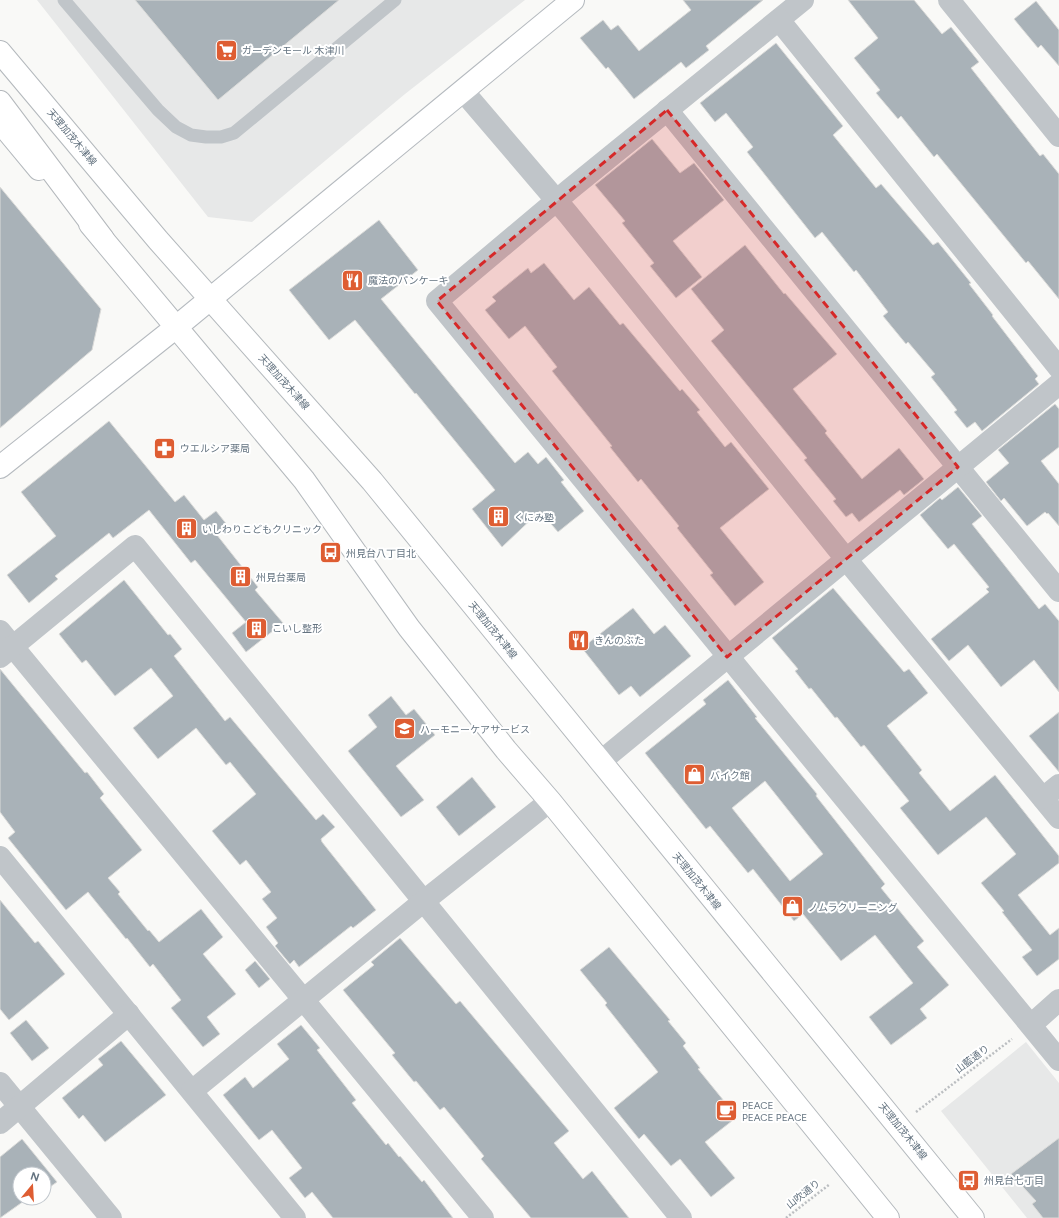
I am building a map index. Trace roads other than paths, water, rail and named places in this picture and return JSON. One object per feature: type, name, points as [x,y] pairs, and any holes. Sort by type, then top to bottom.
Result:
[{"type":"main road","points":[[0,467],[175,328],[573,0]]},
{"type":"main road","name":"天理加茂木津線","points":[[0,52],[210,299],[372,481],[973,1218]]},
{"type":"main road","points":[[0,102],[103,239],[175,328],[304,480],[409,628],[506,750],[550,801],[888,1218]]},
{"type":"main road","points":[[0,122],[30,159],[103,239]]},
{"type":"street","points":[[803,0],[667,110],[437,301],[727,657],[1059,1060]]},
{"type":"street","points":[[949,0],[1059,136]]},
{"type":"street","points":[[779,20],[1059,368]]},
{"type":"street","points":[[463,91],[557,201],[846,559],[1051,792],[1059,818]]},
{"type":"street","points":[[667,110],[1059,591]]},
{"type":"street","points":[[600,762],[1059,384]]},
{"type":"street","points":[[483,1218],[305,1000],[4,645],[136,546],[681,1218]]},
{"type":"street","points":[[192,1092],[424,901],[550,801]]},
{"type":"street","points":[[0,857],[295,1218]]},
{"type":"street","points":[[1031,1025],[1059,1000]]},
{"type":"street","points":[[0,1123],[129,1014]]},
{"type":"street","points":[[0,1083],[111,1218]]},
{"type":"lane","points":[[64,0],[158,110],[176,127],[190,135],[213,137],[221,137],[234,133],[395,0]]},
{"type":"place","name":"ガーデンモール 木津川","points":[[227,50]]},
{"type":"place","name":"魔法のパンケーキ","points":[[353,280]]},
{"type":"place","name":"ウエルシア薬局","points":[[165,448]]},
{"type":"place","name":"くにみ塾","points":[[498,517]]},
{"type":"place","name":"いしわりこどもクリニック","points":[[187,529]]},
{"type":"place","name":"州見台八丁目北","points":[[330,553]]},
{"type":"place","name":"州見台薬局","points":[[240,577]]},
{"type":"place","name":"こいし整形","points":[[257,628]]},
{"type":"place","name":"きんのぶた","points":[[578,640]]},
{"type":"place","name":"ハーモニーケアサービス","points":[[404,729]]},
{"type":"place","name":"バイク館","points":[[695,775]]},
{"type":"place","name":"ノムラクリーニング","points":[[793,907]]},
{"type":"place","name":"PEACE PEACE PEACE","points":[[726,1111]]},
{"type":"place","name":"州見台七丁目","points":[[969,1180]]}]
